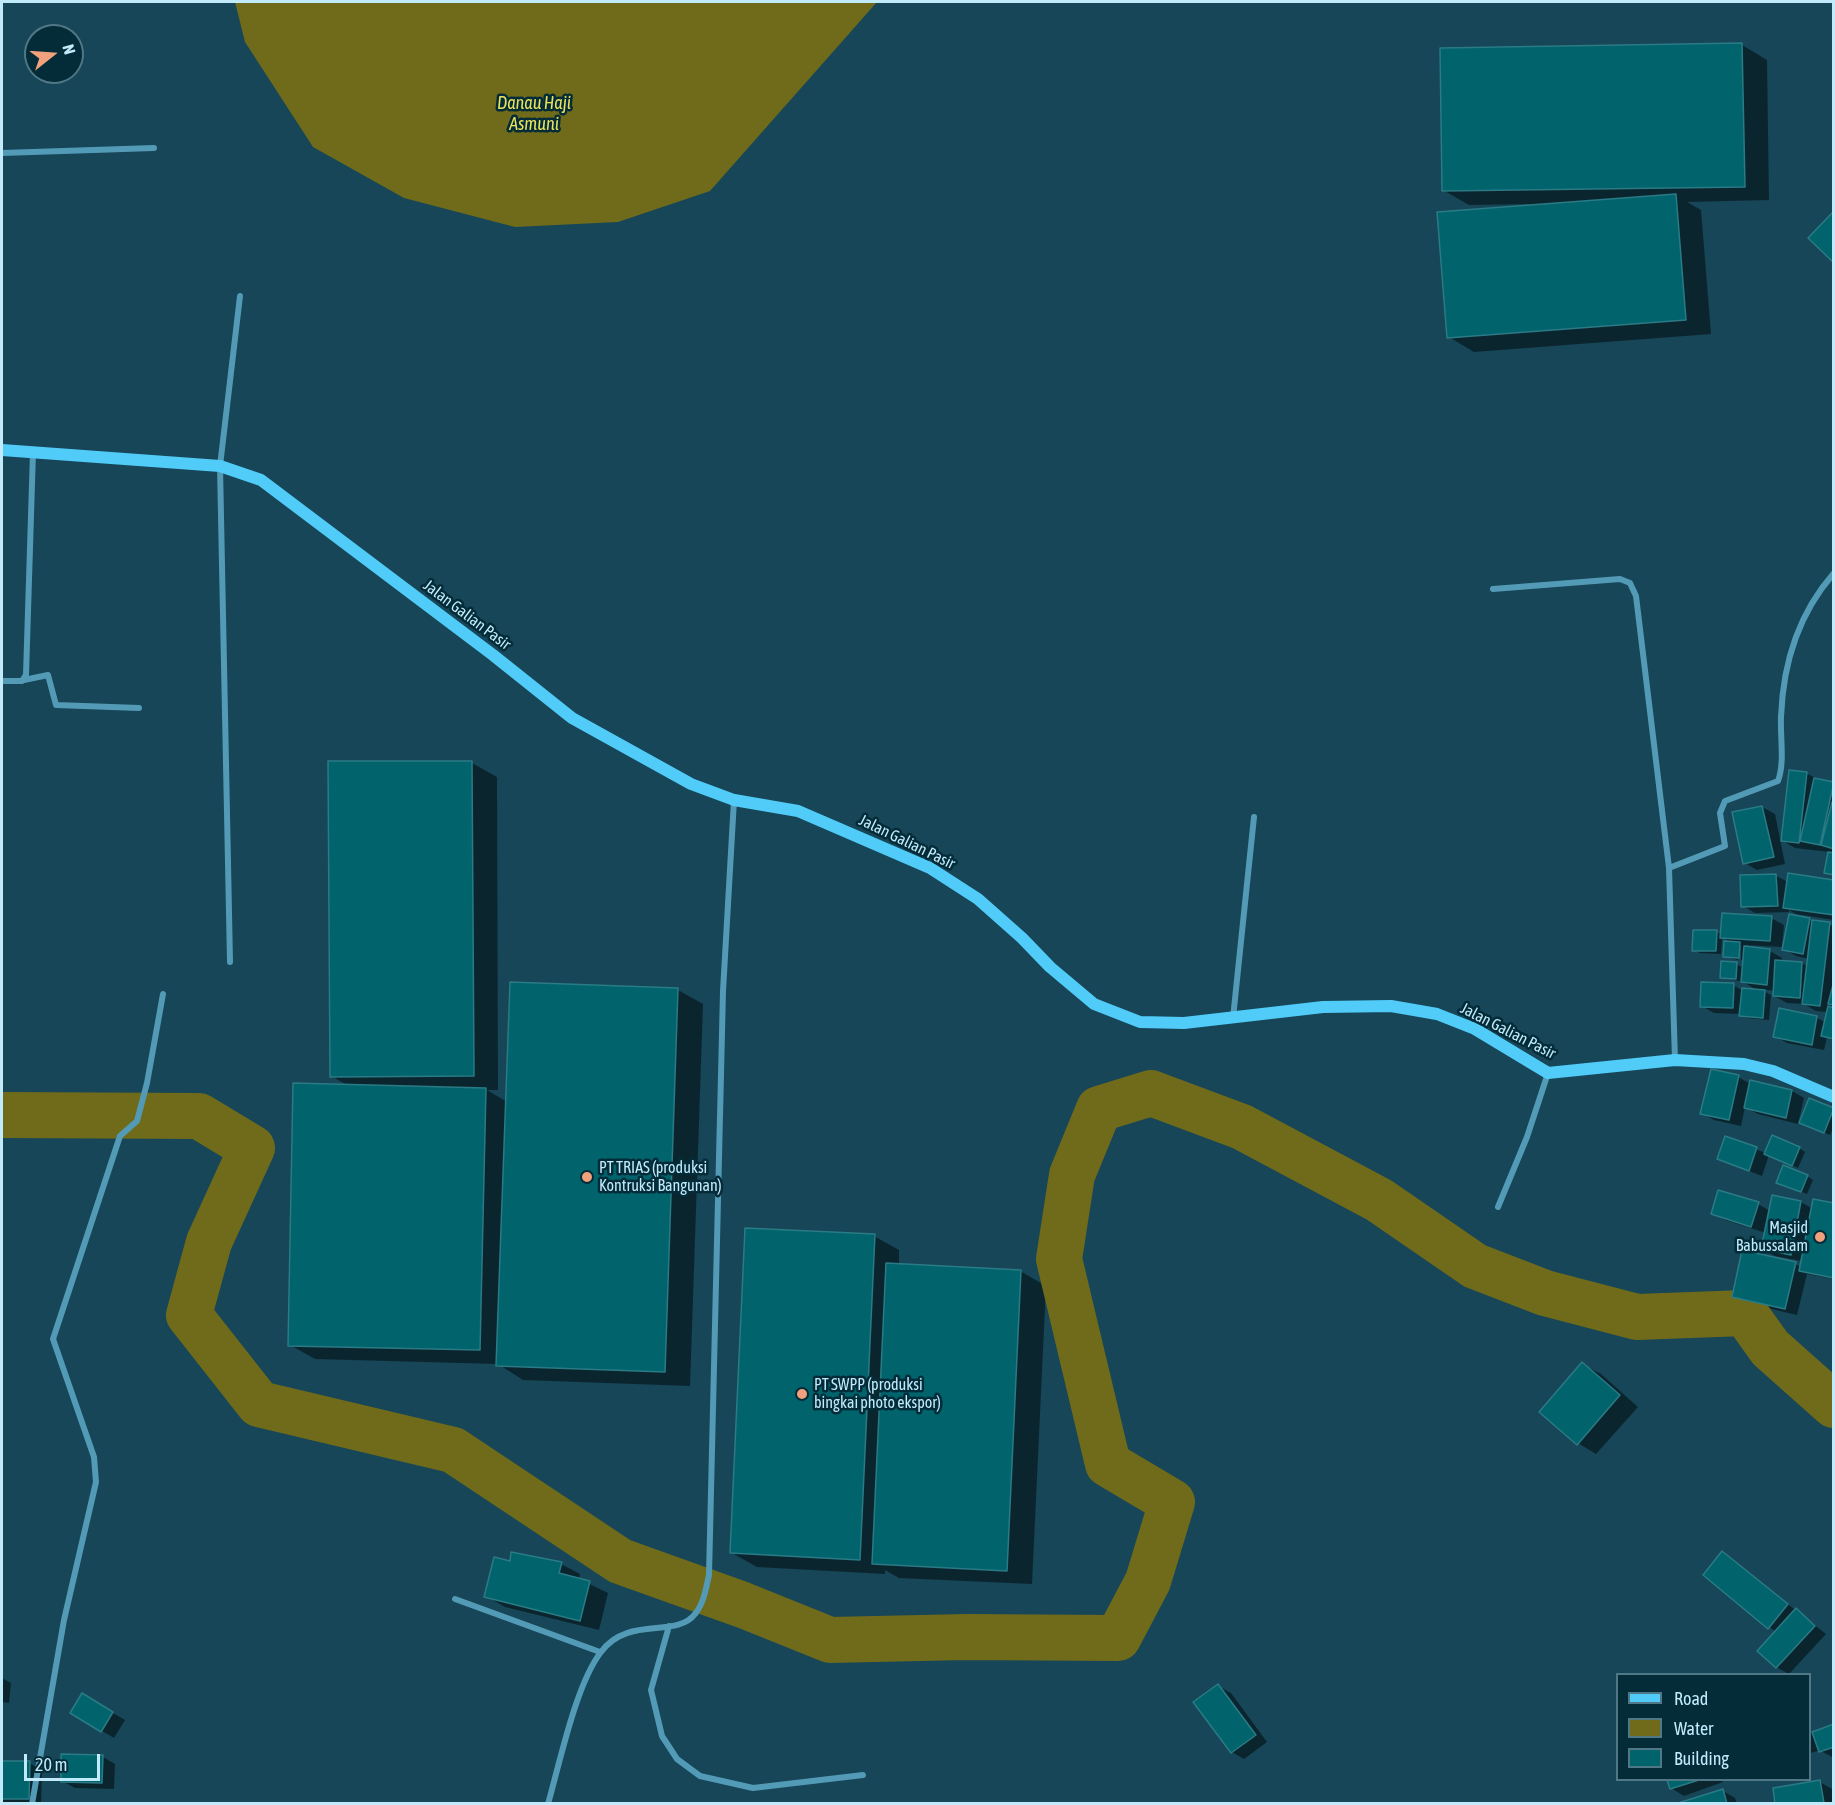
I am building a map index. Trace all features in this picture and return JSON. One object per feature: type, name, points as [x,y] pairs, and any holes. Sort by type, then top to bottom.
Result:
[{"type":"street","points":[[2,153],[154,148]]},
{"type":"street","points":[[230,962],[220,466],[240,296]]},
{"type":"street","name":"Jalan Galian Pasir","points":[[2,450],[220,466],[261,480],[494,655],[572,718],[691,784],[734,800],[798,811],[930,868],[978,899],[1022,938],[1050,967],[1094,1004],[1140,1022],[1184,1023],[1323,1007],[1391,1006],[1437,1014],[1475,1029],[1548,1073],[1675,1060],[1744,1064],[1773,1071],[1833,1097]]},
{"type":"street","points":[[24,680],[33,451]]},
{"type":"street","points":[[1669,868],[1725,846],[1720,813],[1725,801],[1778,781],[1784,676],[1792,644],[1813,602],[1833,573]]},
{"type":"street","points":[[1493,589],[1620,579],[1630,583],[1636,596],[1669,868],[1675,1060]]},
{"type":"street","points":[[2,681],[24,680],[48,675],[56,705],[139,708]]},
{"type":"street","points":[[548,1803],[580,1695],[600,1653],[615,1637],[632,1629],[669,1626],[687,1621],[695,1614],[703,1601],[709,1575],[723,991],[734,800]]},
{"type":"street","points":[[1233,1019],[1254,817]]},
{"type":"street","points":[[32,1803],[64,1620],[96,1482],[94,1457],[53,1339],[120,1136],[137,1121],[163,994]]},
{"type":"street","points":[[1498,1207],[1527,1137],[1548,1073]]},
{"type":"street","points":[[454,1599],[600,1653]]},
{"type":"street","points":[[669,1626],[651,1690],[662,1736],[677,1759],[700,1776],[753,1788],[863,1775]]},
{"type":"water","name":"Danau Haji Asmuni","points":[[235,2],[877,2],[710,191],[618,222],[515,227],[404,198],[313,147],[245,42]]},
{"type":"building","points":[[1742,43],[1745,187],[1442,191],[1440,48]]},
{"type":"building","points":[[1676,194],[1686,320],[1447,338],[1437,212]]},
{"type":"building","points":[[1834,211],[1834,263],[1808,238]]},
{"type":"building","points":[[328,761],[472,761],[474,1076],[330,1077]]},
{"type":"building","points":[[1789,770],[1807,772],[1799,843],[1781,841]]},
{"type":"building","points":[[1814,778],[1834,782],[1820,845],[1800,841]]},
{"type":"building","points":[[1832,802],[1834,803],[1834,849],[1821,845]]},
{"type":"building","points":[[1762,806],[1774,857],[1743,864],[1732,812]]},
{"type":"building","points":[[1828,852],[1834,853],[1834,875],[1824,873]]},
{"type":"building","points":[[1788,873],[1834,880],[1834,915],[1783,908]]},
{"type":"building","points":[[1776,874],[1778,906],[1741,907],[1740,875]]},
{"type":"building","points":[[1722,913],[1772,916],[1770,941],[1720,938]]},
{"type":"building","points":[[1789,914],[1810,918],[1803,954],[1782,950]]},
{"type":"building","points":[[1812,920],[1830,922],[1820,1006],[1802,1004]]},
{"type":"building","points":[[1693,930],[1717,930],[1716,951],[1692,951]]},
{"type":"building","points":[[1724,941],[1740,942],[1739,958],[1723,957]]},
{"type":"building","points":[[1744,946],[1770,949],[1767,985],[1741,982]]},
{"type":"building","points":[[1775,960],[1802,962],[1800,998],[1773,996]]},
{"type":"building","points":[[1721,961],[1737,962],[1736,979],[1720,978]]},
{"type":"building","points":[[1834,981],[1834,1005],[1828,1004]]},
{"type":"building","name":"PT TRIAS (produksi Kontruksi Bangunan)","points":[[510,982],[678,988],[665,1372],[496,1366]]},
{"type":"building","points":[[1701,982],[1734,983],[1733,1008],[1700,1007]]},
{"type":"building","points":[[1742,988],[1765,990],[1763,1018],[1739,1016]]},
{"type":"building","points":[[1828,1006],[1834,1008],[1834,1039],[1821,1036]]},
{"type":"building","points":[[1779,1008],[1817,1016],[1812,1045],[1773,1037]]},
{"type":"building","points":[[1711,1069],[1739,1075],[1729,1120],[1700,1114]]},
{"type":"building","points":[[1750,1080],[1792,1090],[1786,1118],[1744,1108]]},
{"type":"building","points":[[293,1083],[486,1088],[480,1350],[288,1346]]},
{"type":"building","points":[[1809,1098],[1834,1108],[1824,1133],[1799,1123]]},
{"type":"building","points":[[1772,1135],[1800,1147],[1792,1166],[1764,1154]]},
{"type":"building","points":[[1725,1136],[1757,1147],[1749,1171],[1717,1159]]},
{"type":"building","points":[[1783,1165],[1808,1175],[1801,1192],[1776,1183]]},
{"type":"building","points":[[1718,1190],[1759,1202],[1751,1227],[1711,1214]]},
{"type":"building","points":[[1772,1195],[1801,1201],[1791,1255],[1761,1249]]},
{"type":"building","name":"Masjid Babussalam","points":[[1813,1199],[1834,1203],[1834,1278],[1799,1271]]},
{"type":"building","name":"PT SWPP (produksi bingkai photo ekspor)","points":[[745,1228],[875,1234],[860,1560],[730,1553]]},
{"type":"building","points":[[1742,1250],[1796,1262],[1785,1309],[1732,1297]]},
{"type":"building","name":"PT SWPP (produksi bingkai photo ekspor)","points":[[886,1263],[1021,1270],[1007,1571],[872,1564]]},
{"type":"building","points":[[1582,1362],[1620,1395],[1577,1445],[1539,1412]]},
{"type":"building","points":[[1722,1551],[1788,1604],[1768,1629],[1703,1575]]},
{"type":"building","points":[[511,1552],[562,1562],[559,1573],[590,1581],[580,1621],[484,1597],[494,1557],[510,1561]]},
{"type":"building","points":[[1796,1608],[1815,1626],[1776,1668],[1757,1651]]},
{"type":"building","points":[[1218,1684],[1256,1735],[1231,1753],[1193,1702]]},
{"type":"building","points":[[82,1693],[113,1712],[101,1732],[70,1713]]},
{"type":"building","points":[[1834,1724],[1834,1747],[1819,1752],[1812,1732]]},
{"type":"building","points":[[61,1754],[103,1755],[102,1783],[61,1782]]},
{"type":"building","points":[[2,1761],[30,1761],[29,1799],[2,1799]]},
{"type":"building","points":[[1820,1780],[1824,1803],[1775,1804],[1773,1788]]},
{"type":"building","points":[[1667,1781],[1696,1781],[1670,1789]]},
{"type":"building","points":[[1723,1789],[1727,1804],[1675,1804]]},
{"type":"waterway","points":[[2,1115],[199,1116],[252,1148],[209,1242],[189,1315],[259,1404],[453,1450],[620,1561],[743,1605],[830,1640],[966,1637],[1118,1638],[1148,1581],[1172,1502],[1108,1464],[1059,1259],[1072,1175],[1099,1109],[1151,1093],[1242,1127],[1379,1200],[1475,1266],[1545,1293],[1637,1317],[1745,1313],[1770,1348],[1834,1405]]},
{"type":"place","name":"PT TRIAS (produksi Kontruksi Bangunan)","points":[[587,1177]]},
{"type":"place","name":"Masjid Babussalam","points":[[1820,1237]]},
{"type":"place","name":"PT SWPP (produksi bingkai photo ekspor)","points":[[802,1394]]}]
